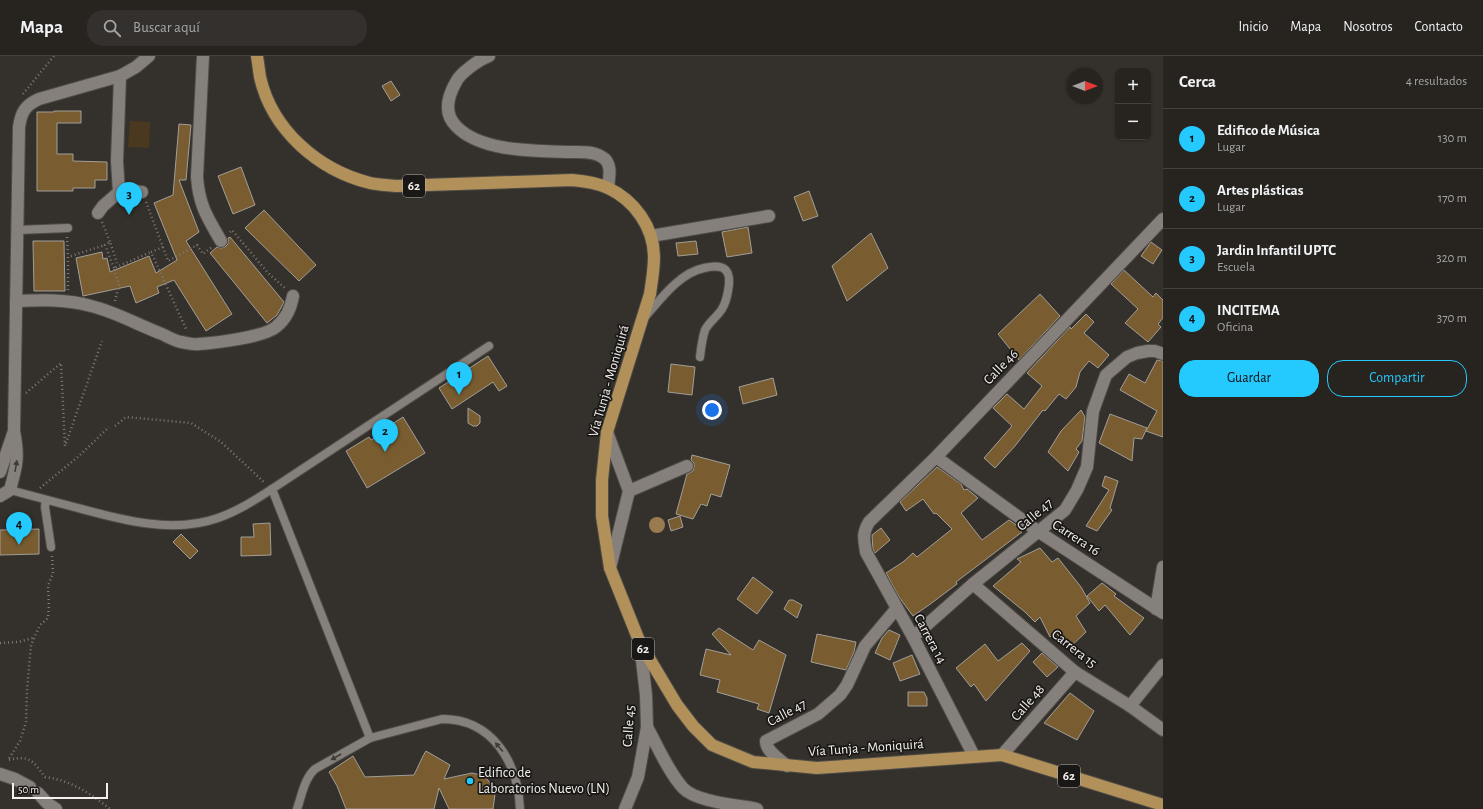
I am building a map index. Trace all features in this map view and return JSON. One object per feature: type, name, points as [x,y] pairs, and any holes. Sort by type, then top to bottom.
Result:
[{"type":"main road","name":"Vía Tunja - Moniquirá","points":[[258,56],[260,77],[267,97],[278,118],[291,136],[307,151],[326,165],[348,176],[370,183],[397,186],[572,180],[592,182],[623,196],[644,220],[651,236],[654,256],[650,294],[607,432],[602,480],[602,516],[610,568],[640,643],[677,705],[693,726],[712,745],[753,762],[817,768],[1002,755],[1163,805]]},
{"type":"street","points":[[3,491],[17,461],[18,449],[14,431],[19,127],[21,116],[24,109],[30,103],[39,99],[120,76],[136,67],[149,56]]},
{"type":"street","points":[[203,56],[197,177],[198,190],[200,202],[220,240]]},
{"type":"street","points":[[489,56],[466,70],[457,79],[450,93],[447,103],[449,113],[452,122],[461,132],[487,144],[533,151],[597,154],[604,157],[608,164],[610,171],[608,188]]},
{"type":"street","points":[[119,192],[117,161],[120,76]]},
{"type":"street","points":[[98,213],[103,206],[119,192],[142,192]]},
{"type":"street","points":[[651,236],[769,216]]},
{"type":"street","name":"Calle 46","points":[[863,536],[869,522],[936,457],[1163,219]]},
{"type":"street","points":[[16,301],[68,301],[113,312],[141,326],[180,342],[198,344],[266,333],[276,327],[287,314],[294,296]]},
{"type":"street","name":"Calle 47","points":[[913,637],[972,584],[1065,510],[1077,490],[1087,467],[1093,411],[1106,375],[1127,357],[1137,352],[1155,351],[1163,354]]},
{"type":"street","points":[[0,472],[14,431]]},
{"type":"street","points":[[607,432],[629,491],[610,568]]},
{"type":"street","name":"Carrera 16","points":[[936,457],[1039,532],[1159,611]]},
{"type":"street","points":[[629,491],[687,466]]},
{"type":"street","name":"Carrera 14","points":[[863,536],[866,552],[913,637],[974,756]]},
{"type":"street","points":[[1159,611],[1163,567]]},
{"type":"street","name":"Carrera 15","points":[[972,584],[1075,672],[1130,706],[1163,730]]},
{"type":"street","name":"Calle 47","points":[[787,766],[771,752],[766,746],[766,741],[818,714],[840,695],[847,685],[865,646],[897,608]]},
{"type":"street","name":"Calle 45","points":[[625,809],[638,777],[647,727],[646,695],[640,643]]},
{"type":"street","points":[[1130,706],[1163,665]]},
{"type":"street","name":"Calle 48","points":[[1002,755],[1075,672]]},
{"type":"street","points":[[647,727],[674,777],[684,789],[702,799],[757,809]]},
{"type":"street","points":[[0,774],[15,779],[34,790],[49,807]]},
{"type":"lane","points":[[17,230],[68,231]]},
{"type":"lane","points":[[641,322],[679,281],[702,268],[714,266],[722,267],[727,271],[730,278],[727,296],[723,308],[705,331],[700,357]]},
{"type":"lane","points":[[3,491],[30,495],[119,519],[144,523],[167,525],[192,523],[217,518],[244,506],[272,489],[489,346]]},
{"type":"lane","points":[[272,489],[370,738]]},
{"type":"lane","points":[[46,500],[45,508],[51,547]]},
{"type":"lane","points":[[297,809],[305,784],[315,769],[370,738],[442,719],[464,721],[489,736],[508,758],[515,774],[518,786],[520,809]]},
{"type":"path","points":[[24,109],[22,101],[23,94],[54,56]]},
{"type":"path","points":[[142,192],[168,261],[198,245],[203,254],[232,230],[268,273],[294,296]]},
{"type":"path","points":[[98,213],[117,263]]},
{"type":"path","points":[[68,231],[68,301]]},
{"type":"path","points":[[68,257],[110,242]]},
{"type":"path","points":[[105,245],[119,285],[113,312]]},
{"type":"path","points":[[114,268],[163,247]]},
{"type":"path","points":[[151,252],[189,335]]},
{"type":"path","points":[[22,397],[61,363],[65,446],[102,341]]},
{"type":"path","points":[[114,426],[126,417],[191,423],[220,442],[272,489]]},
{"type":"path","points":[[30,495],[55,477],[109,427]]},
{"type":"path","points":[[51,547],[53,573],[48,586],[48,618],[40,625],[39,632],[34,637],[31,645],[26,722],[20,741],[8,760],[20,757],[29,759],[34,763],[44,777],[57,778],[75,785],[93,795],[110,809]]},
{"type":"path","points":[[0,644],[18,642],[34,637]]},
{"type":"shaded area","points":[[130,121],[150,122],[149,148],[128,147]]},
{"type":"shaded area","points":[[657,517],[663,519],[665,525],[663,531],[657,533],[651,531],[649,525],[651,519]]},
{"type":"building","points":[[391,81],[400,95],[391,101],[382,86]]},
{"type":"building","points":[[81,111],[81,123],[57,123],[57,154],[73,154],[73,161],[107,162],[107,180],[95,180],[95,188],[73,188],[73,191],[37,191],[37,112]]},
{"type":"building","points":[[179,124],[191,125],[186,180],[179,180],[199,232],[186,241],[232,314],[206,331],[174,280],[157,287],[159,293],[136,303],[130,286],[83,296],[76,258],[102,252],[103,259],[107,258],[110,272],[149,256],[156,273],[177,260],[154,203],[173,195]]},
{"type":"building","points":[[241,167],[255,205],[233,214],[218,176]]},
{"type":"building","points":[[809,191],[818,216],[803,221],[794,197]]},
{"type":"building","points":[[264,210],[316,265],[299,281],[245,228]]},
{"type":"building","points":[[748,227],[752,253],[727,257],[722,232]]},
{"type":"building","points":[[871,233],[888,268],[847,301],[832,266]]},
{"type":"building","points":[[230,237],[284,302],[277,315],[267,323],[210,253],[217,247],[225,247],[228,244],[228,238]]},
{"type":"building","points":[[33,241],[64,241],[65,291],[34,291]]},
{"type":"building","points":[[696,241],[698,254],[678,256],[676,243]]},
{"type":"building","points":[[1151,242],[1162,250],[1153,264],[1141,256]]},
{"type":"building","points":[[1124,270],[1153,297],[1156,293],[1163,300],[1163,318],[1158,324],[1161,327],[1148,342],[1125,323],[1138,309],[1111,284]]},
{"type":"building","points":[[1040,294],[1060,316],[1019,360],[998,334]]},
{"type":"building","points":[[1086,314],[1094,322],[1084,333],[1109,355],[1098,368],[1089,361],[1080,372],[1076,387],[1066,399],[1059,394],[1045,411],[1043,410],[1015,446],[995,468],[984,458],[1012,426],[993,408],[1007,394],[1024,409],[1042,386],[1027,373],[1070,327],[1071,329]]},
{"type":"building","points":[[488,356],[507,386],[499,391],[493,382],[452,409],[439,388]]},
{"type":"building","points":[[1157,360],[1163,361],[1163,437],[1146,431],[1157,411],[1120,390],[1129,374],[1145,383]]},
{"type":"building","points":[[671,364],[695,367],[692,395],[668,392]]},
{"type":"building","points":[[773,378],[777,395],[743,404],[739,387]]},
{"type":"building","points":[[468,408],[480,416],[480,423],[477,426],[473,426],[468,423]]},
{"type":"building","points":[[1081,410],[1085,417],[1082,441],[1076,449],[1079,452],[1068,471],[1048,452],[1061,431]]},
{"type":"building","points":[[1110,414],[1147,428],[1142,439],[1134,438],[1132,461],[1099,443]]},
{"type":"building","points":[[403,417],[425,453],[367,488],[346,451],[369,437],[371,440],[391,429],[389,426]]},
{"type":"building","points":[[692,455],[730,465],[721,497],[711,494],[707,506],[701,504],[693,519],[676,514],[687,474],[693,471],[694,463],[691,460]]},
{"type":"building","points":[[937,467],[961,484],[964,490],[967,489],[978,498],[961,513],[982,540],[1009,520],[1022,532],[956,582],[957,584],[913,616],[899,597],[886,573],[903,562],[913,553],[917,557],[952,529],[936,513],[934,514],[923,499],[906,511],[900,502]]},
{"type":"building","points":[[1105,476],[1118,481],[1110,508],[1112,510],[1097,531],[1086,526],[1109,490],[1102,486]]},
{"type":"building","points":[[680,516],[683,527],[671,531],[668,520]]},
{"type":"building","points":[[270,523],[271,555],[241,556],[241,537],[254,537],[253,524]]},
{"type":"building","points":[[881,528],[890,540],[875,553],[873,550],[872,535]]},
{"type":"building","points":[[39,529],[39,554],[0,555],[0,530]]},
{"type":"building","points":[[181,534],[198,551],[190,559],[173,542]]},
{"type":"building","points":[[1040,548],[1052,562],[1058,558],[1081,587],[1090,603],[1076,616],[1086,632],[1070,647],[1055,632],[1050,637],[1040,617],[1035,622],[993,586],[1021,562],[1017,559]]},
{"type":"building","points":[[753,577],[773,592],[757,614],[737,599]]},
{"type":"building","points":[[1102,583],[1116,594],[1114,596],[1144,618],[1130,635],[1105,605],[1099,611],[1087,596]]},
{"type":"building","points":[[789,600],[793,600],[802,605],[797,618],[784,609]]},
{"type":"building","points":[[719,628],[753,650],[759,640],[786,655],[769,713],[757,709],[759,704],[717,692],[720,680],[700,675],[706,649],[731,655],[712,634]]},
{"type":"building","points":[[889,630],[900,635],[890,660],[875,653],[882,638]]},
{"type":"building","points":[[817,634],[856,642],[854,652],[846,670],[811,662]]},
{"type":"building","points":[[1022,643],[1030,651],[986,701],[974,684],[971,687],[956,668],[985,644],[998,661]]},
{"type":"building","points":[[1042,653],[1058,667],[1047,677],[1033,662]]},
{"type":"building","points":[[912,655],[920,674],[900,681],[893,663]]},
{"type":"building","points":[[908,692],[924,692],[927,698],[927,706],[908,706]]},
{"type":"building","points":[[1070,693],[1094,711],[1077,740],[1044,723]]},
{"type":"building","points":[[426,751],[450,765],[444,779],[472,773],[481,775],[487,779],[493,787],[495,794],[493,809],[449,809],[439,788],[434,809],[346,809],[337,786],[329,772],[353,756],[365,777],[414,775]]},
{"type":"place","name":"Jardin Infantil UPTC","points":[[129,215]]},
{"type":"place","name":"Edifico de Música","points":[[459,395]]},
{"type":"place","name":"Artes plásticas","points":[[385,452]]},
{"type":"place","name":"INCITEMA","points":[[19,545]]},
{"type":"place","name":"Edifico de Laboratorios Nuevo (LN)","points":[[470,781]]}]
